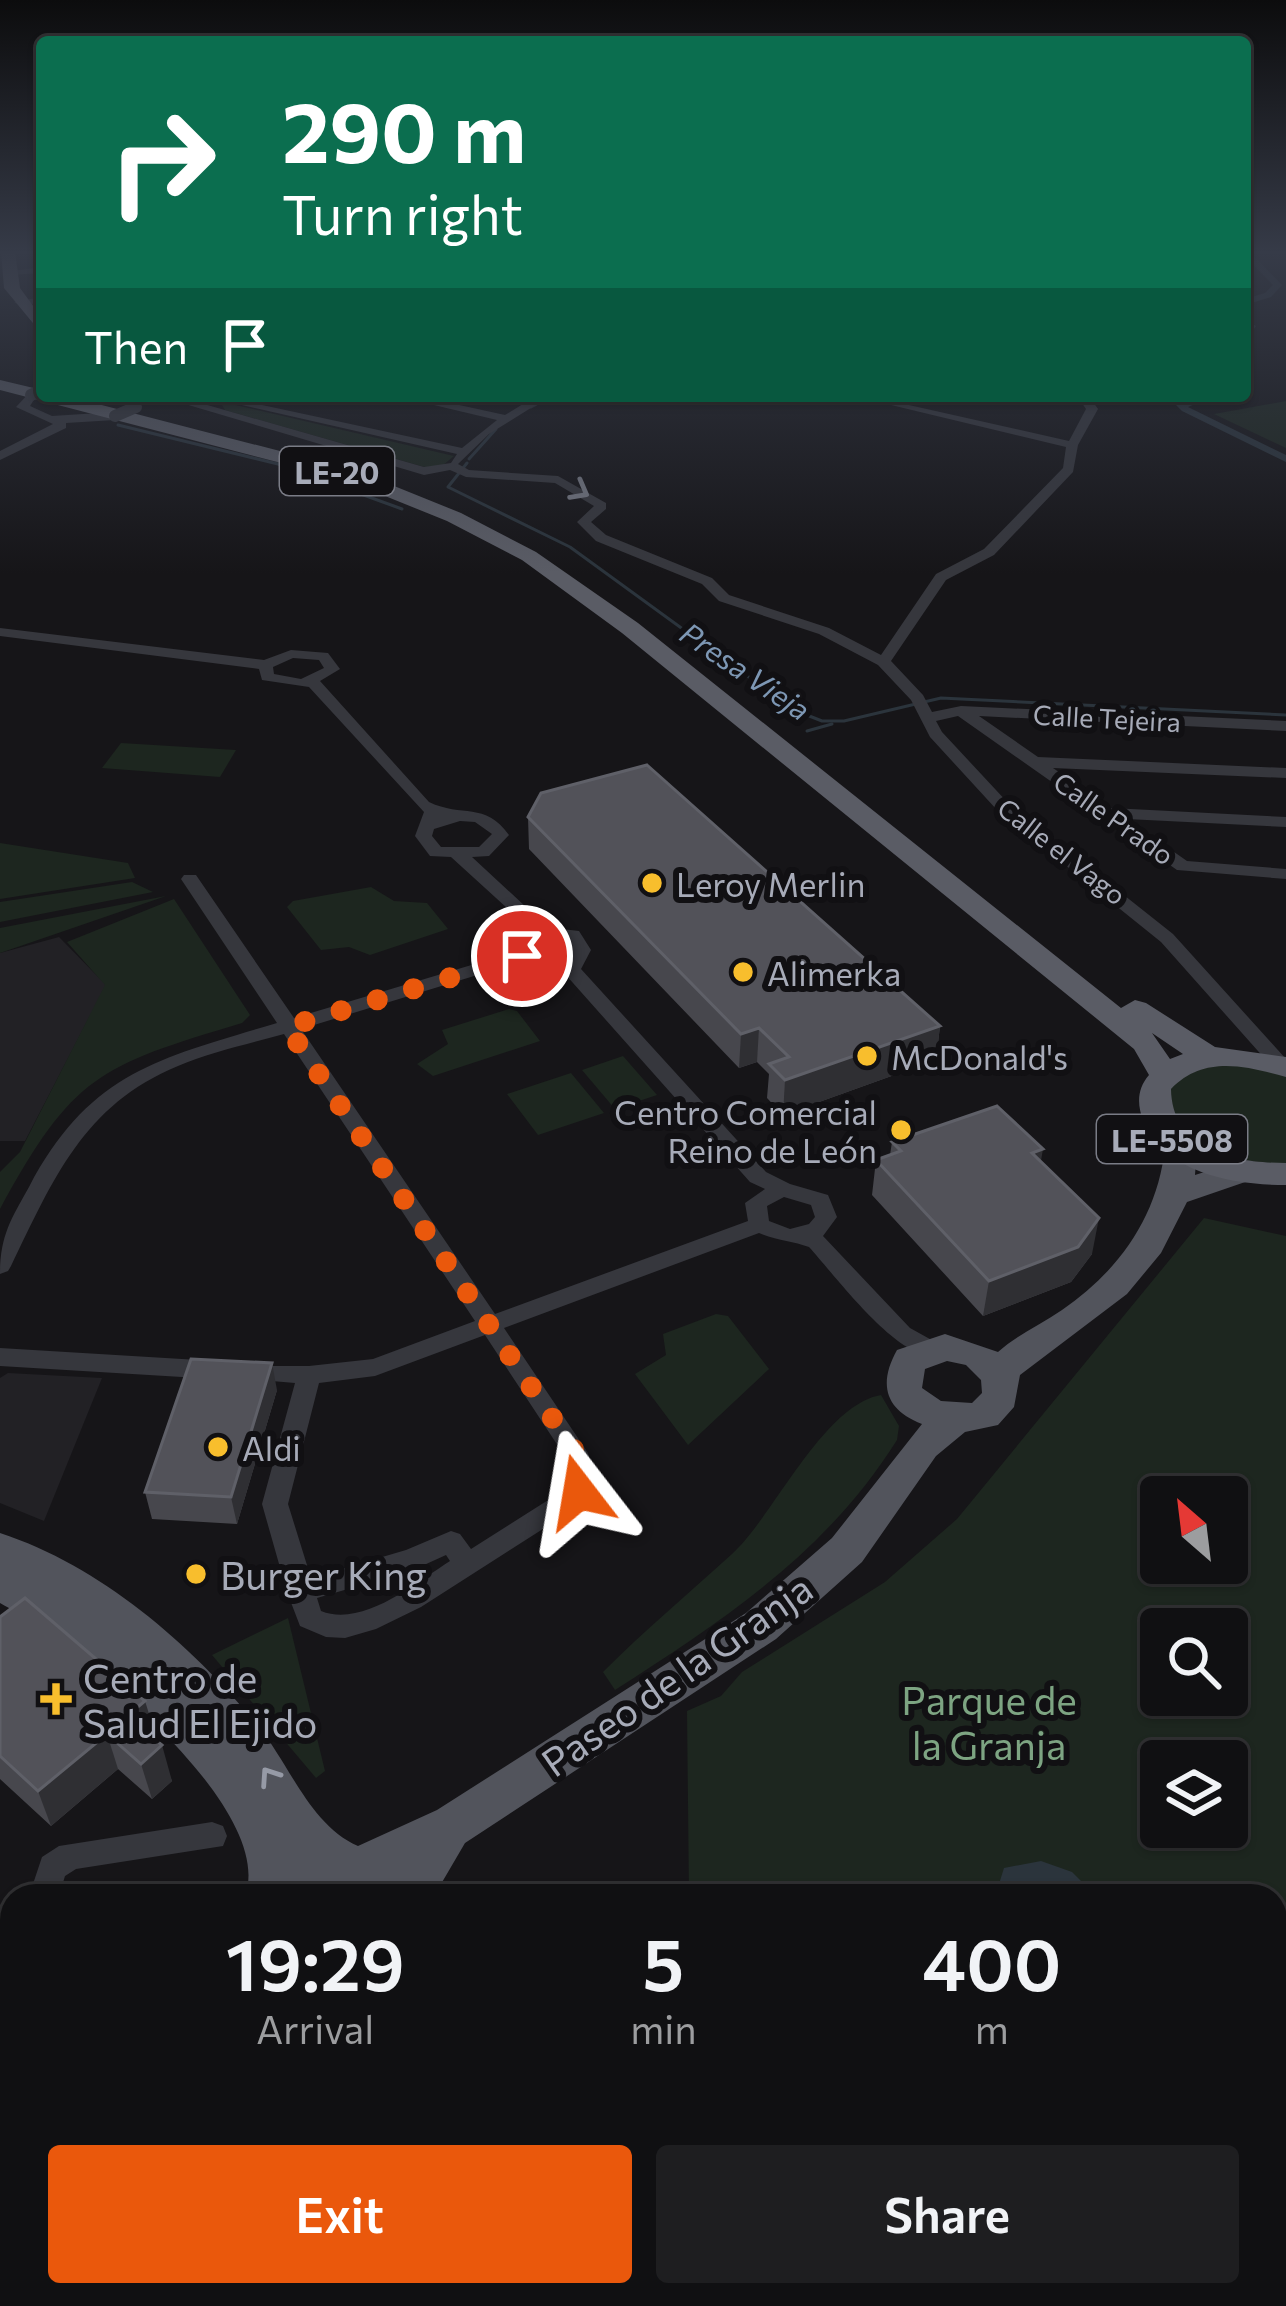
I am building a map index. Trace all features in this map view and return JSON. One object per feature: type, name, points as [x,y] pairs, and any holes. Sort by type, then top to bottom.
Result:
[{"type":"highway","points":[[0,382],[36,390]]},
{"type":"highway","name":"LE-20","points":[[83,402],[276,453],[391,490],[529,556],[602,606],[1145,1044],[1164,1075]]},
{"type":"highway","name":"LE-20","points":[[97,402],[285,448],[401,486],[480,520],[582,576],[1169,1036],[1231,1047]]},
{"type":"highway","points":[[140,402],[411,482],[524,537],[582,576]]},
{"type":"highway","points":[[98,419],[220,444],[380,494],[472,532],[602,606]]},
{"type":"highway","points":[[1231,1047],[1284,1066]]},
{"type":"highway","name":"LE-5508","points":[[1231,1047],[1164,1075],[1155,1087],[1152,1107],[1161,1128],[1181,1148],[1270,1175]]},
{"type":"main road","points":[[1000,1360],[1001,1397],[994,1407],[933,1426],[903,1389],[902,1376],[914,1347],[962,1349],[1000,1360],[1105,1294],[1133,1264],[1176,1194],[1181,1148]]},
{"type":"main road","points":[[1176,1194],[1270,1175]]},
{"type":"main road","name":"Paseo de la Granja","points":[[287,1884],[317,1866],[366,1876],[712,1659],[805,1590],[883,1507],[933,1426]]},
{"type":"main road","points":[[0,1550],[104,1606],[175,1665],[269,1774],[315,1850],[366,1876]]},
{"type":"main road","points":[[0,1582],[102,1647],[178,1718],[261,1832],[269,1884]]},
{"type":"main road","name":"Paseo de la Granja","points":[[413,1884],[433,1845],[454,1825]]},
{"type":"street","points":[[36,394],[27,413],[38,418],[98,419]]},
{"type":"street","points":[[0,457],[34,435],[98,419],[140,402]]},
{"type":"street","points":[[430,402],[504,418]]},
{"type":"street","points":[[210,403],[424,471],[459,470],[465,452],[504,418],[533,402]]},
{"type":"street","points":[[883,662],[941,577],[989,552],[1069,469],[1072,445],[1092,409],[1087,402]]},
{"type":"street","points":[[210,403],[465,452]]},
{"type":"street","points":[[895,403],[1072,445]]},
{"type":"street","points":[[34,435],[38,418]]},
{"type":"street","name":"Calle el Vago","points":[[459,470],[568,484],[602,506],[584,522],[601,538],[695,574],[737,604],[824,631],[883,662],[922,707],[935,734],[1003,807],[1142,915],[1231,1047]]},
{"type":"street","points":[[0,632],[266,665],[291,654],[329,659],[329,674],[313,682],[273,681],[264,673],[266,665]]},
{"type":"street","points":[[313,682],[437,818],[485,819],[499,829],[499,841],[480,860]]},
{"type":"street","name":"Calle Tejeira","points":[[922,707],[1286,726]]},
{"type":"street","name":"Calle Prado","points":[[961,711],[1183,866],[1286,874]]},
{"type":"street","points":[[1034,762],[1286,773]]},
{"type":"street","points":[[1106,813],[1286,822]]},
{"type":"street","points":[[437,818],[423,836],[428,847],[480,860],[531,936],[567,965],[768,1187],[806,1192],[820,1200],[826,1217],[811,1237]]},
{"type":"street","points":[[190,879],[576,1453],[582,1473],[579,1492],[552,1516],[459,1553],[350,1627],[316,1624],[300,1592],[275,1504],[309,1375]]},
{"type":"street","points":[[0,1266],[62,1143],[86,1112],[139,1075],[287,1027],[531,936],[578,939],[582,950],[567,965]]},
{"type":"street","points":[[768,1187],[753,1211],[759,1225],[778,1235],[811,1237],[914,1347]]},
{"type":"street","points":[[0,1357],[309,1375],[375,1367],[759,1225]]},
{"type":"street","points":[[300,1592],[413,1559],[459,1553]]},
{"type":"street","points":[[48,1884],[53,1867],[70,1856],[212,1837]]},
{"type":"shaded area","points":[[59,937],[106,985],[25,1141],[0,1141],[0,953]]},
{"type":"shaded area","points":[[8,1373],[102,1378],[44,1521],[0,1503],[0,1378]]},
{"type":"shaded area","points":[[1041,1861],[1072,1872],[1084,1884],[999,1884],[1004,1868]]},
{"type":"green space","points":[[1286,401],[1286,448],[1214,414]]},
{"type":"green space","points":[[222,405],[454,456],[442,466],[428,468],[225,410]]},
{"type":"green space","points":[[121,743],[236,750],[220,777],[102,768]]},
{"type":"green space","points":[[0,843],[128,863],[135,878],[0,899]]},
{"type":"green space","points":[[132,882],[153,892],[0,922],[0,902]]},
{"type":"green space","points":[[371,887],[394,901],[427,903],[448,929],[370,955],[349,947],[321,950],[287,907],[293,901]]},
{"type":"green space","points":[[166,896],[0,953],[0,928]]},
{"type":"green space","points":[[174,899],[250,1015],[242,1023],[154,1051],[95,1082],[48,1129],[0,1209],[0,1172],[20,1152],[105,985],[67,942]]},
{"type":"green space","points":[[509,1009],[517,1011],[540,1041],[433,1076],[417,1064],[448,1044],[442,1030]]},
{"type":"green space","points":[[623,1056],[657,1095],[615,1109],[582,1070]]},
{"type":"green space","points":[[1213,1064],[1263,1067],[1286,1074],[1286,1165],[1214,1152],[1177,1120],[1165,1101],[1175,1080]]},
{"type":"green space","points":[[571,1073],[604,1113],[538,1135],[507,1094]]},
{"type":"green space","name":"Parque de la Granja","points":[[1204,1218],[1286,1236],[1286,1884],[689,1884],[687,1711],[721,1696],[742,1672],[885,1582],[957,1519]]},
{"type":"green space","points":[[716,1314],[728,1316],[769,1369],[688,1445],[635,1374],[666,1355],[663,1334]]},
{"type":"green space","points":[[881,1395],[899,1426],[897,1440],[838,1517],[771,1581],[615,1690],[603,1672],[748,1537],[839,1419]]},
{"type":"green space","points":[[288,1618],[325,1771],[316,1778],[212,1655]]},
{"type":"building","points":[[647,765],[940,1026],[785,1080],[769,1064],[789,1057],[759,1028],[741,1034],[528,817],[541,793]]},
{"type":"building","points":[[997,1106],[1043,1149],[1032,1153],[1099,1218],[1078,1247],[989,1281],[876,1160],[901,1151],[892,1142]]},
{"type":"building","name":"Aldi","points":[[191,1359],[272,1363],[231,1497],[145,1492]]},
{"type":"building","name":"Centro de Salud El Ejido","points":[[25,1598],[145,1701],[127,1716],[162,1745],[141,1764],[107,1734],[38,1791],[0,1756],[0,1617]]},
{"type":"waterway","points":[[531,407],[541,402]]},
{"type":"waterway","points":[[1195,402],[1181,405],[1286,459]]},
{"type":"waterway","name":"Presa Vieja","points":[[118,425],[278,464],[402,509]]},
{"type":"waterway","points":[[469,459],[496,429]]},
{"type":"waterway","name":"Presa Vieja","points":[[467,463],[448,487],[570,547],[794,710],[822,721],[844,721],[941,698],[1286,715]]},
{"type":"waterway","points":[[807,731],[832,724]]},
{"type":"place","name":"Leroy Merlin","points":[[652,883]]},
{"type":"place","name":"Alimerka","points":[[743,972]]},
{"type":"place","name":"McDonald's","points":[[867,1056]]},
{"type":"place","name":"Centro Comercial Reino de León","points":[[901,1130]]},
{"type":"place","name":"Aldi","points":[[218,1447]]},
{"type":"place","name":"Burger King","points":[[196,1574]]},
{"type":"place","name":"Centro de Salud El Ejido","points":[[56,1699]]},
{"type":"route","points":[[522,956],[287,1027],[576,1453],[582,1473],[579,1492]]}]
